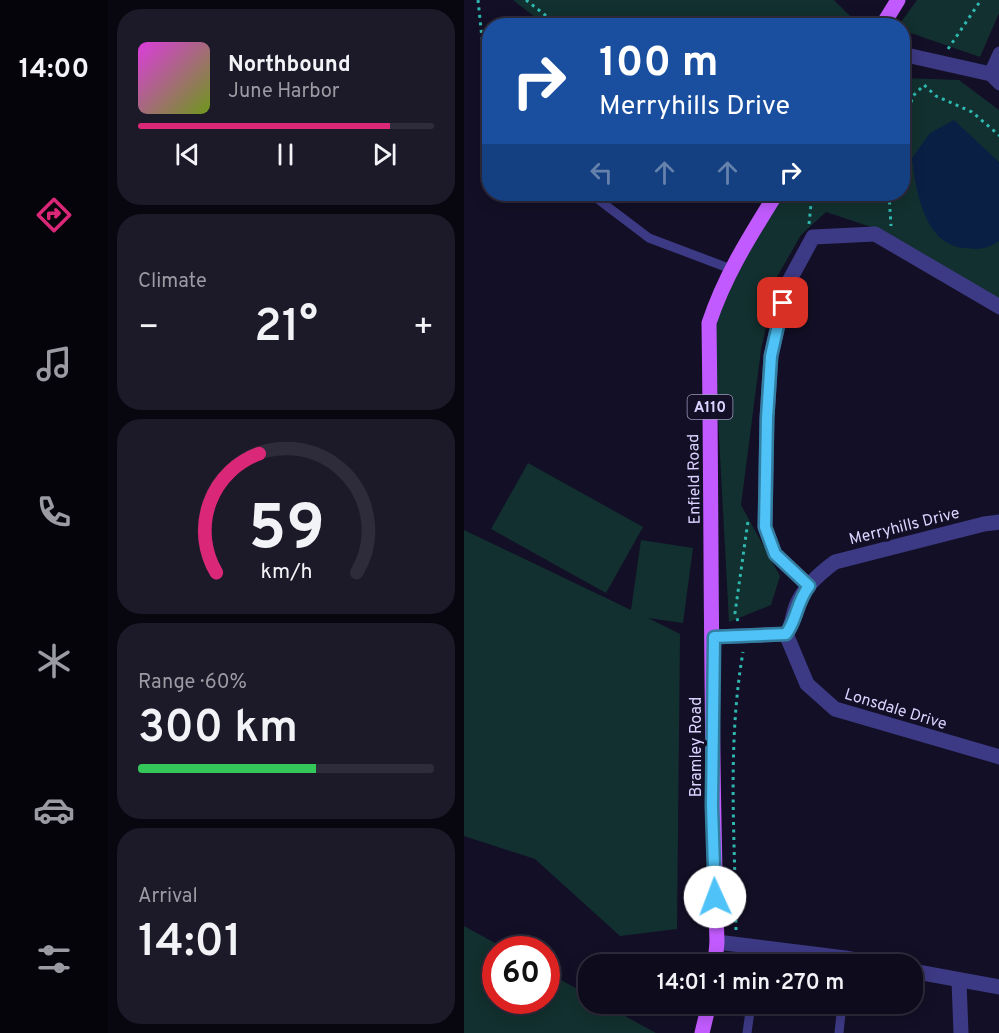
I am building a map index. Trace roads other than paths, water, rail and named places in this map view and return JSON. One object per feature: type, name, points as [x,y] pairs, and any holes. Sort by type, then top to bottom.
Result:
[{"type":"main road","points":[[887,18],[898,0]]},
{"type":"main road","name":"Enfield Road","points":[[714,637],[709,323],[731,269],[772,201]]},
{"type":"main road","name":"Bramley Road","points":[[714,637],[712,806],[716,954]]},
{"type":"main road","points":[[702,1033],[706,1014]]},
{"type":"street","points":[[910,56],[995,78],[1000,54]]},
{"type":"street","points":[[809,586],[775,554],[765,527],[767,418],[771,356],[787,285],[813,237],[875,234],[1000,307]]},
{"type":"street","name":"Merryhills Drive","points":[[786,634],[793,623],[796,606],[809,586],[823,571],[851,556],[1000,522]]},
{"type":"street","points":[[714,637],[786,634]]},
{"type":"street","name":"Lonsdale Drive","points":[[786,634],[807,684],[834,709],[1000,757]]},
{"type":"street","points":[[717,942],[737,943],[802,954]]},
{"type":"street","points":[[923,973],[1000,987]]},
{"type":"street","points":[[959,981],[961,1033]]},
{"type":"lane","points":[[600,201],[649,238],[731,269]]},
{"type":"lane","points":[[757,954],[758,947]]},
{"type":"lane","points":[[747,1033],[750,1014]]},
{"type":"lane","points":[[839,1033],[841,1014]]},
{"type":"water","points":[[954,120],[999,162],[999,241],[983,248],[964,248],[950,244],[940,237],[924,214],[916,185],[912,158],[930,133]]}]
